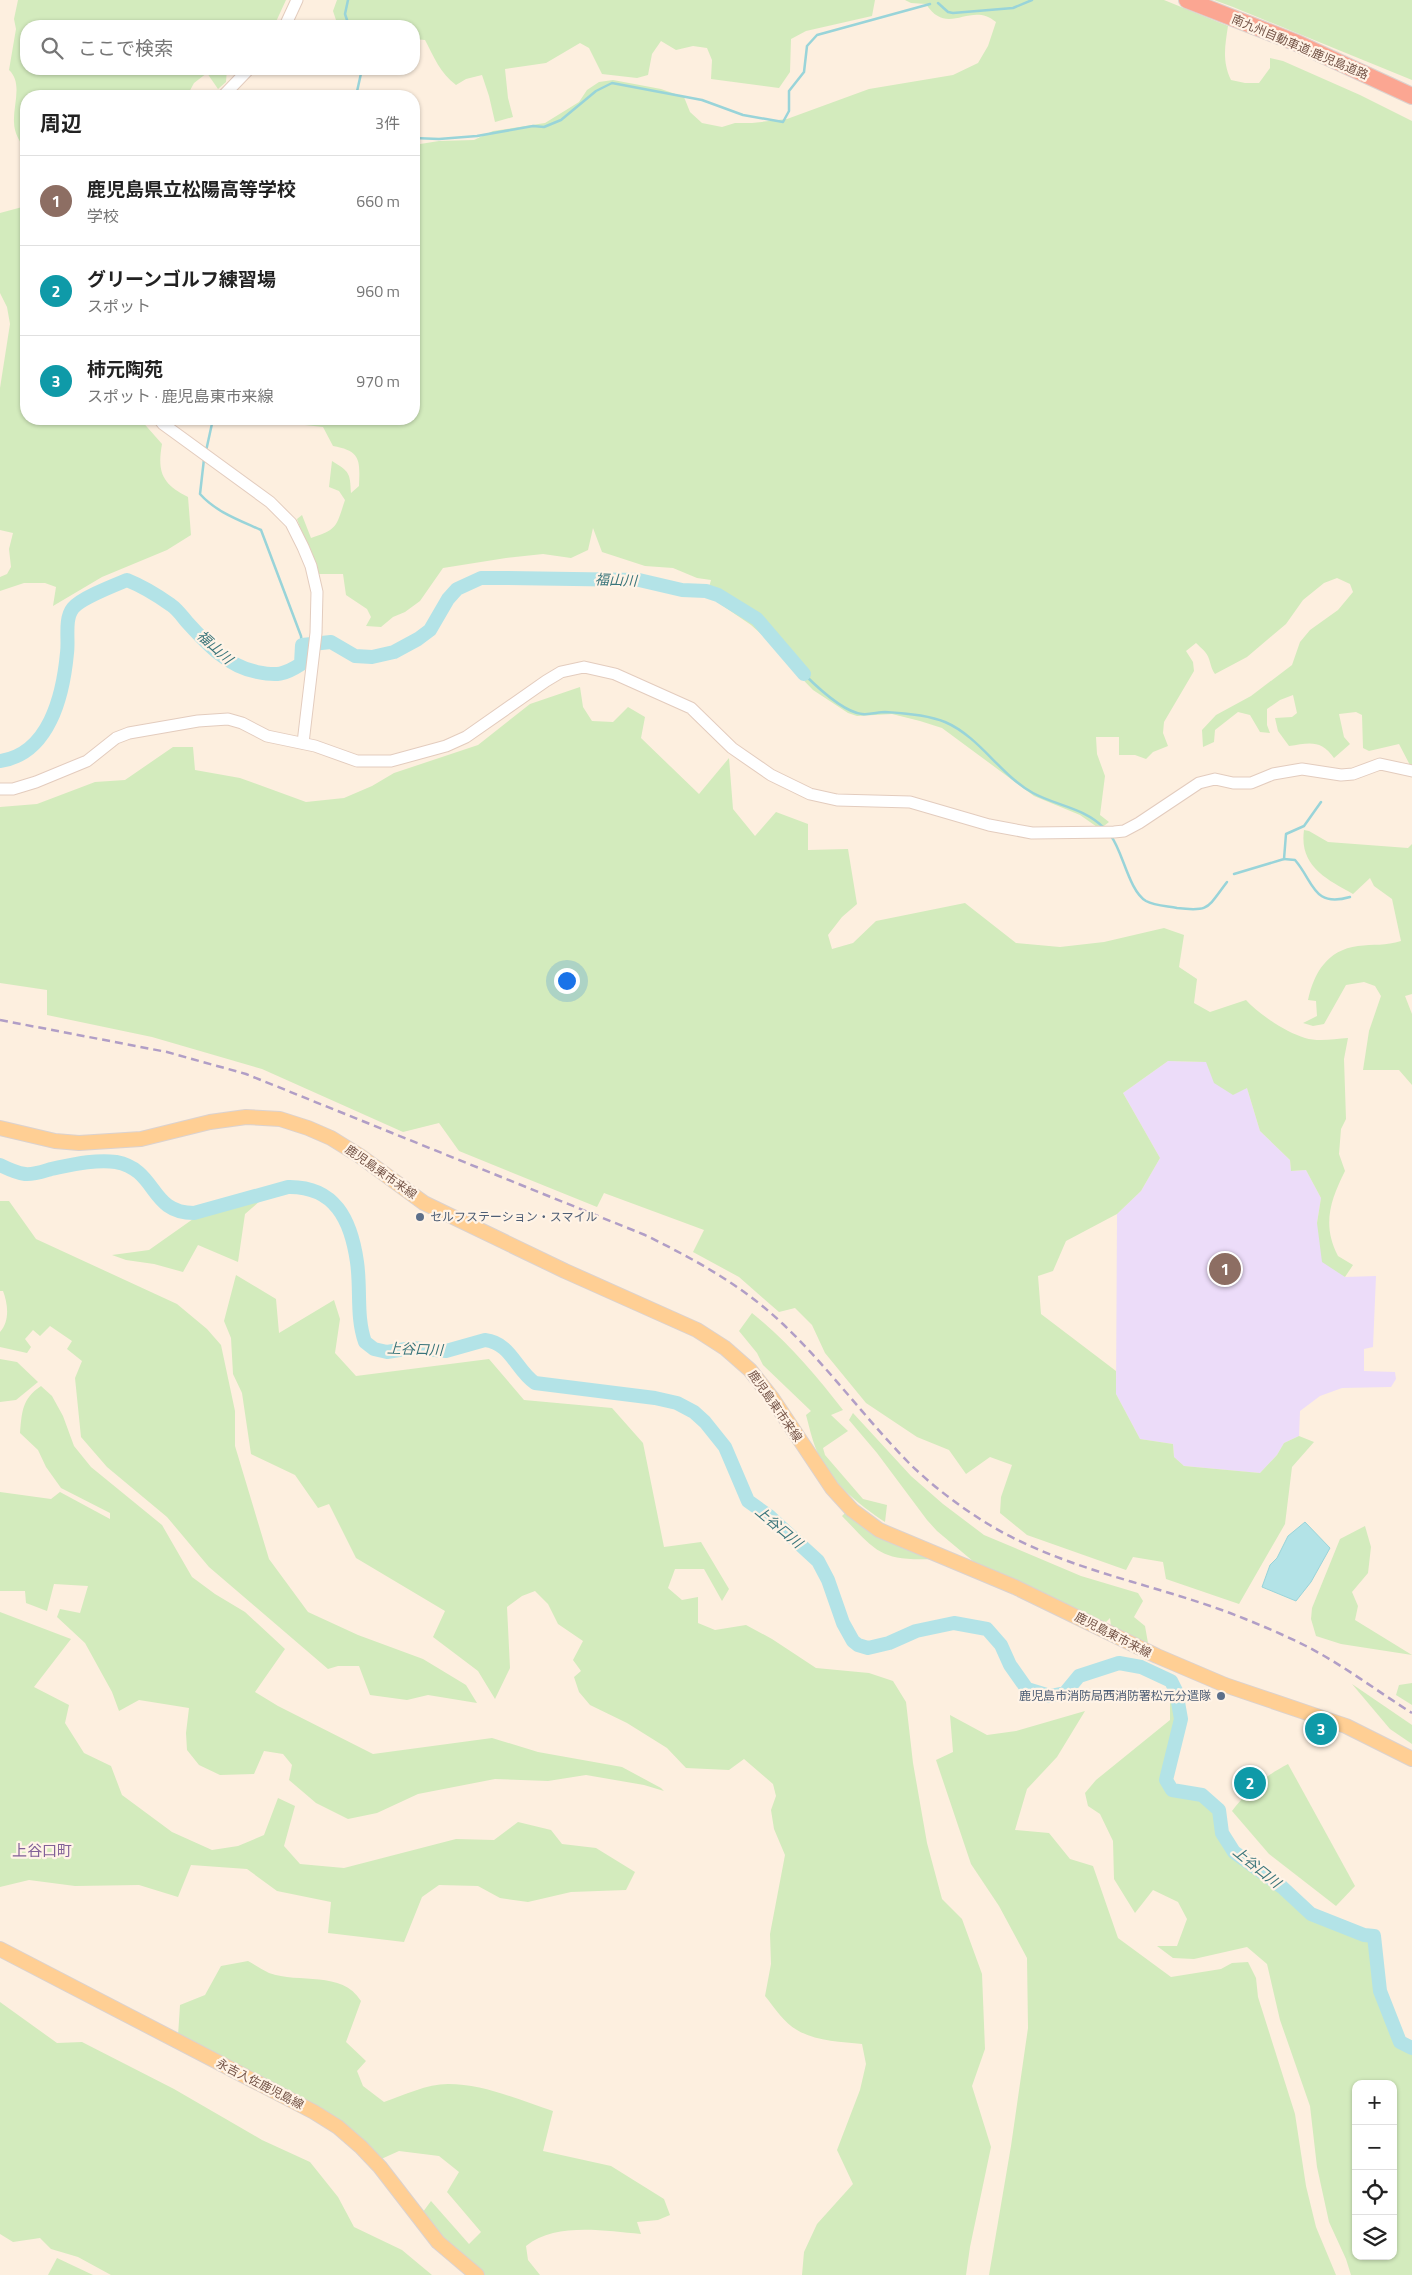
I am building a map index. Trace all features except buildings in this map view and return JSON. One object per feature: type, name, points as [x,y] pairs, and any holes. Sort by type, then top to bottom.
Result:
[{"type":"highway","name":"南九州自動車道;鹿児島道路","points":[[1187,0],[1297,43],[1412,96]]},
{"type":"highway","points":[[1297,43],[1412,88]]},
{"type":"main road","name":"鹿児島東市来線","points":[[0,1128],[55,1142],[79,1143],[141,1139],[210,1122],[246,1116],[280,1119],[331,1138],[360,1156],[424,1203],[565,1271],[697,1330],[725,1348],[750,1370],[767,1391],[832,1488],[852,1510],[879,1530],[1015,1587],[1157,1656],[1225,1685],[1346,1726],[1412,1759]]},
{"type":"main road","name":"永吉入佐鹿児島線","points":[[0,1949],[314,2112],[338,2127],[380,2167],[438,2242],[477,2275]]},
{"type":"street","points":[[288,20],[296,0]]},
{"type":"street","points":[[229,90],[243,75]]},
{"type":"street","points":[[164,425],[270,502],[292,523],[311,566],[317,592],[316,633],[303,744]]},
{"type":"street","points":[[0,789],[14,789],[36,782],[87,761],[116,738],[128,733],[198,721],[228,720],[242,723],[267,736],[303,744],[357,761],[391,761],[417,755],[466,737],[561,672],[584,667],[615,674],[691,708],[732,748],[771,775],[810,794],[845,801],[910,802],[1016,832],[1109,833],[1124,831],[1199,783],[1209,780],[1251,783],[1286,771],[1302,769],[1341,775],[1353,774],[1380,764],[1412,771]]},
{"type":"shaded area","points":[[1168,1061],[1206,1062],[1247,1088],[1260,1131],[1290,1160],[1291,1171],[1306,1170],[1321,1198],[1317,1223],[1345,1277],[1376,1276],[1373,1347],[1364,1349],[1364,1371],[1395,1372],[1396,1379],[1391,1387],[1342,1388],[1320,1396],[1300,1411],[1299,1436],[1284,1443],[1277,1455],[1260,1473],[1184,1466],[1174,1457],[1173,1444],[1140,1439],[1116,1394],[1117,1214],[1141,1191],[1160,1158],[1123,1093]]},
{"type":"green space","points":[[18,0],[286,0],[277,20],[20,20],[20,75],[204,75],[194,83],[190,90],[20,90],[20,141],[14,122],[16,81],[9,70],[16,29],[14,19]]},
{"type":"green space","points":[[337,0],[875,0],[872,16],[806,31],[791,39],[790,72],[779,88],[711,79],[712,60],[707,48],[693,46],[676,50],[661,41],[652,54],[648,75],[637,78],[602,74],[589,48],[580,43],[546,63],[505,69],[508,98],[513,117],[495,122],[482,75],[466,79],[456,85],[450,80],[435,59],[425,40],[420,40],[420,20],[336,20],[333,11]]},
{"type":"green space","points":[[905,0],[1164,0],[1228,26],[1225,60],[1231,80],[1259,83],[1270,68],[1270,58],[1283,61],[1360,95],[1412,121],[1412,769],[1399,744],[1369,751],[1363,748],[1362,715],[1356,712],[1339,714],[1344,737],[1350,744],[1334,758],[1319,745],[1309,743],[1289,746],[1278,731],[1275,718],[1292,717],[1297,713],[1293,695],[1280,700],[1267,709],[1267,725],[1270,733],[1260,732],[1250,715],[1238,712],[1215,730],[1214,742],[1203,747],[1202,730],[1216,715],[1251,696],[1292,665],[1300,642],[1310,630],[1338,610],[1353,592],[1350,584],[1337,578],[1324,583],[1303,600],[1286,624],[1247,657],[1215,674],[1207,654],[1196,643],[1186,651],[1193,662],[1194,671],[1164,722],[1163,733],[1168,746],[1153,752],[1146,759],[1135,755],[1119,755],[1119,737],[1096,737],[1097,754],[1105,776],[1100,815],[1109,822],[1100,829],[1080,815],[1034,796],[942,728],[892,714],[857,716],[848,713],[813,690],[783,659],[768,640],[751,625],[707,595],[711,580],[697,578],[673,568],[645,566],[602,552],[593,528],[588,550],[571,558],[543,554],[443,568],[420,601],[405,612],[393,617],[381,627],[366,626],[371,617],[367,609],[346,595],[343,574],[317,574],[297,519],[302,515],[311,538],[335,526],[345,500],[339,491],[329,487],[332,461],[348,474],[351,493],[359,486],[359,463],[354,454],[333,446],[323,427],[305,425],[420,425],[420,144],[439,141],[474,140],[493,131],[545,123],[579,102],[587,90],[599,82],[613,80],[661,89],[684,97],[690,112],[702,123],[722,127],[735,123],[787,119],[869,89],[953,75],[978,63],[988,46],[996,22],[986,16],[977,15],[951,19],[943,18],[934,14],[926,4],[911,3]]},
{"type":"green space","points":[[1214,0],[1412,0],[1412,80],[1233,7]]},
{"type":"green space","points":[[208,75],[227,75],[226,82],[218,89]]},
{"type":"green space","points":[[20,208],[20,425],[145,425],[162,444],[160,462],[163,476],[172,487],[188,497],[191,535],[167,550],[102,577],[53,606],[56,587],[45,583],[24,583],[0,591],[0,577],[7,574],[11,567],[9,549],[13,533],[0,530],[0,388],[10,324],[7,307],[0,293],[0,213]]},
{"type":"green space","points":[[580,687],[583,707],[592,721],[613,722],[628,707],[645,717],[641,738],[699,794],[729,758],[733,809],[755,836],[776,812],[808,824],[808,850],[848,849],[857,904],[842,917],[828,935],[832,949],[853,943],[876,921],[965,903],[1016,943],[1060,947],[1104,942],[1164,928],[1184,935],[1179,967],[1197,979],[1194,1003],[1210,1012],[1246,1000],[1273,1022],[1289,1032],[1305,1038],[1326,1040],[1348,1038],[1344,1059],[1346,1119],[1341,1129],[1339,1154],[1345,1171],[1335,1193],[1329,1223],[1333,1245],[1338,1256],[1353,1265],[1345,1277],[1322,1262],[1317,1223],[1321,1198],[1306,1170],[1291,1171],[1290,1160],[1260,1131],[1247,1088],[1233,1095],[1214,1083],[1206,1062],[1168,1061],[1123,1093],[1160,1158],[1141,1191],[1117,1214],[1066,1241],[1053,1271],[1038,1276],[1041,1314],[1116,1371],[1116,1394],[1140,1439],[1173,1444],[1174,1457],[1184,1466],[1260,1473],[1277,1455],[1284,1443],[1299,1436],[1314,1442],[1292,1467],[1285,1524],[1239,1604],[1166,1579],[1163,1562],[1133,1557],[1126,1570],[1027,1535],[1000,1513],[1001,1497],[1012,1465],[990,1457],[966,1474],[949,1450],[917,1437],[866,1403],[825,1353],[812,1325],[795,1308],[779,1312],[739,1277],[693,1252],[704,1230],[604,1193],[597,1207],[459,1151],[439,1123],[403,1132],[262,1069],[152,1037],[47,1015],[47,990],[0,983],[0,807],[37,804],[95,782],[125,780],[173,747],[193,747],[195,770],[240,778],[306,802],[344,798],[372,786],[394,773],[478,745],[530,704]]},
{"type":"green space","points":[[1304,830],[1328,842],[1408,848],[1412,844],[1412,994],[1405,996],[1412,1014],[1412,1085],[1399,1070],[1363,1070],[1369,1031],[1381,996],[1375,986],[1364,982],[1346,985],[1324,1024],[1313,1026],[1303,1023],[1317,1016],[1316,1001],[1308,1000],[1318,972],[1330,958],[1347,948],[1390,944],[1401,941],[1392,899],[1374,886],[1370,878],[1353,894],[1324,877],[1310,862],[1306,853]]},
{"type":"green space","points":[[261,1200],[245,1214],[238,1262],[198,1245],[183,1272],[154,1264],[126,1260],[112,1255],[149,1250],[193,1219],[220,1208]]},
{"type":"green space","points":[[0,1201],[9,1201],[36,1239],[177,1304],[207,1329],[221,1345],[235,1411],[235,1446],[269,1559],[308,1612],[358,1635],[423,1659],[466,1685],[477,1703],[428,1695],[407,1700],[370,1695],[359,1666],[338,1666],[328,1669],[209,1567],[167,1517],[107,1467],[81,1437],[75,1378],[82,1361],[67,1349],[72,1341],[50,1326],[40,1336],[33,1330],[25,1339],[31,1347],[27,1353],[0,1347],[0,1332],[7,1318],[7,1307],[3,1291],[0,1291]]},
{"type":"green space","points":[[236,1275],[276,1299],[279,1333],[334,1300],[340,1319],[335,1353],[356,1376],[489,1359],[524,1400],[612,1408],[643,1443],[664,1547],[701,1542],[729,1589],[722,1601],[704,1569],[675,1569],[668,1588],[682,1600],[698,1597],[698,1623],[715,1630],[746,1625],[772,1639],[816,1668],[869,1673],[893,1681],[906,1702],[913,1763],[927,1843],[942,1899],[962,1919],[982,1974],[985,2049],[972,2086],[991,2147],[966,2275],[802,2275],[804,2252],[817,2224],[853,2184],[837,2150],[860,2090],[866,2064],[862,2044],[828,2040],[804,2034],[788,2023],[765,1996],[771,1964],[770,1934],[785,1855],[774,1829],[771,1810],[776,1796],[773,1784],[744,1759],[729,1770],[686,1768],[667,1748],[627,1723],[590,1705],[579,1692],[574,1677],[581,1671],[573,1660],[583,1641],[558,1624],[548,1604],[535,1591],[522,1596],[507,1607],[510,1668],[495,1699],[478,1671],[433,1637],[445,1611],[356,1558],[329,1504],[318,1508],[295,1475],[251,1454],[242,1393],[233,1374],[231,1338],[224,1321]]},
{"type":"green space","points":[[752,1313],[800,1358],[843,1410],[831,1415],[848,1431],[823,1448],[825,1455],[863,1499],[887,1505],[885,1522],[845,1491],[821,1460],[806,1415],[811,1411],[763,1365],[757,1353],[739,1331]]},
{"type":"green space","points":[[0,1359],[17,1362],[38,1382],[16,1400],[0,1402]]},
{"type":"green space","points":[[41,1386],[52,1396],[63,1416],[74,1446],[91,1467],[162,1525],[192,1577],[215,1594],[245,1612],[285,1649],[255,1692],[278,1706],[373,1754],[492,1738],[538,1752],[622,1767],[664,1791],[644,1785],[586,1775],[548,1781],[495,1779],[418,1794],[377,1813],[348,1819],[316,1803],[289,1780],[292,1765],[283,1754],[264,1751],[254,1774],[220,1775],[199,1765],[187,1750],[186,1733],[189,1708],[139,1700],[119,1711],[112,1692],[85,1643],[57,1617],[60,1609],[80,1613],[88,1586],[54,1584],[47,1611],[26,1603],[25,1591],[0,1591],[0,1492],[51,1499],[60,1492],[110,1519],[110,1513],[61,1488],[46,1467],[38,1450],[20,1433],[24,1406],[30,1396]]},
{"type":"green space","points":[[853,1413],[911,1476],[943,1504],[984,1535],[1081,1576],[1138,1593],[1143,1601],[1134,1617],[1145,1626],[1148,1643],[1111,1626],[1110,1618],[1104,1624],[974,1562],[937,1531],[927,1520],[877,1453],[849,1420]]},
{"type":"green space","points":[[845,1513],[867,1530],[933,1559],[901,1558],[881,1552],[872,1546],[842,1516]]},
{"type":"green space","points":[[1365,1526],[1371,1547],[1368,1573],[1352,1592],[1358,1606],[1355,1620],[1412,1655],[1341,1644],[1316,1636],[1311,1619],[1312,1608],[1340,1539]]},
{"type":"green space","points":[[0,1612],[71,1639],[34,1687],[69,1705],[65,1723],[84,1753],[111,1766],[122,1795],[172,1832],[212,1850],[238,1846],[264,1835],[278,1798],[295,1806],[284,1846],[300,1864],[344,1868],[456,1839],[494,1840],[518,1822],[551,1830],[562,1844],[596,1848],[635,1872],[626,1890],[571,1892],[528,1902],[500,1898],[478,1886],[439,1885],[422,1897],[404,1942],[328,1933],[331,1902],[277,1891],[247,1869],[191,1865],[178,1897],[139,1885],[75,1886],[29,1880],[0,1887]]},
{"type":"green space","points":[[1412,1683],[1412,1705],[1396,1695],[1399,1685]]},
{"type":"green space","points":[[1352,1684],[1412,1725],[1412,1744],[1390,1729]]},
{"type":"green space","points":[[1170,1698],[1177,1718],[1161,1781],[1168,1792],[1200,1798],[1213,1811],[1218,1835],[1232,1857],[1281,1892],[1312,1921],[1368,1940],[1376,1992],[1397,2045],[1412,2055],[1412,2275],[1351,2275],[1346,2259],[1329,2222],[1317,2167],[1310,2106],[1280,2020],[1267,1964],[1247,1947],[1194,1959],[1173,1958],[1157,1946],[1177,1946],[1187,1919],[1178,1902],[1153,1890],[1135,1913],[1114,1879],[1113,1841],[1100,1814],[1088,1806],[1085,1793],[1096,1780],[1170,1720]]},
{"type":"green space","points":[[1085,1711],[1057,1757],[1027,1789],[1015,1830],[1049,1833],[1070,1859],[1093,1866],[1118,1938],[1171,1977],[1221,1969],[1232,1963],[1248,1962],[1256,1978],[1258,1997],[1295,2114],[1306,2186],[1316,2227],[1336,2275],[989,2275],[1011,2146],[1028,2028],[1027,1958],[999,1906],[971,1864],[936,1760],[953,1752],[950,1715],[987,1735],[1016,1731]]},
{"type":"green space","points":[[1288,1764],[1355,1886],[1336,1906],[1269,1854],[1232,1811],[1257,1784]]},
{"type":"green space","points":[[248,1961],[269,1973],[293,1978],[331,1981],[353,1991],[361,2001],[346,2042],[366,2061],[357,2071],[363,2086],[384,2102],[416,2090],[448,2084],[475,2087],[501,2093],[553,2111],[543,2151],[611,2166],[664,2199],[670,2215],[658,2220],[637,2222],[641,2234],[581,2230],[566,2231],[538,2238],[526,2246],[528,2260],[540,2275],[482,2275],[420,2216],[431,2201],[469,2244],[481,2232],[447,2192],[459,2172],[439,2156],[399,2151],[379,2160],[331,2118],[178,2036],[180,2005],[205,1995],[221,1966]]},
{"type":"green space","points":[[0,2002],[57,2043],[82,2042],[174,2089],[262,2140],[310,2162],[338,2197],[354,2227],[402,2250],[432,2275],[111,2275],[78,2257],[51,2249],[40,2238],[13,2242],[0,2234]]},
{"type":"green space","points":[[57,2258],[93,2275],[48,2275]]},
{"type":"water","points":[[1305,1522],[1330,1548],[1311,1582],[1296,1601],[1262,1587],[1270,1565],[1277,1558],[1288,1536]]},
{"type":"waterway","points":[[347,20],[345,14],[348,0]]},
{"type":"waterway","points":[[938,3],[948,12],[953,13],[1013,8],[1032,0]]},
{"type":"waterway","points":[[420,138],[439,139],[477,136],[533,126],[544,127],[561,120],[596,91],[612,83],[702,100],[743,115],[783,122],[789,111],[789,91],[804,72],[807,46],[817,35],[930,4]]},
{"type":"waterway","points":[[357,90],[361,75]]},
{"type":"waterway","points":[[206,451],[212,425]]},
{"type":"waterway","points":[[204,459],[200,494],[221,511],[261,530],[301,636],[302,645]]},
{"type":"waterway","name":"福山川","points":[[0,761],[17,756],[31,747],[42,735],[50,720],[62,687],[67,653],[68,624],[73,608],[90,596],[127,580],[149,591],[173,607],[218,653],[236,665],[264,673],[280,674],[301,664],[302,645],[331,642],[355,656],[372,657],[394,652],[430,630],[448,599],[457,589],[481,578],[502,578],[639,580],[682,590],[706,591],[718,595],[757,619],[804,674]]},
{"type":"waterway","points":[[804,674],[839,704],[855,712],[865,714],[885,712],[908,714],[945,722],[980,746],[1021,785],[1033,793],[1088,816],[1104,828]]},
{"type":"waterway","points":[[1234,874],[1284,859],[1286,834],[1304,826],[1321,802]]},
{"type":"waterway","points":[[1111,836],[1135,889],[1140,896],[1150,903],[1177,908],[1202,908],[1211,903],[1227,882]]},
{"type":"waterway","points":[[1284,859],[1295,860],[1321,896],[1328,899],[1350,897]]},
{"type":"waterway","name":"上谷口川","points":[[0,1165],[16,1172],[28,1174],[83,1163],[116,1162],[130,1166],[140,1173],[169,1206],[179,1211],[194,1213],[288,1187],[304,1188],[318,1192],[338,1208],[350,1232],[357,1262],[360,1313],[365,1342],[374,1349],[387,1352],[412,1348],[446,1351],[485,1340],[494,1342],[507,1351],[528,1378],[535,1383],[655,1398],[677,1403],[694,1412],[705,1422],[725,1447],[748,1501],[769,1516],[818,1561],[828,1580],[843,1623],[853,1641],[858,1645],[868,1648],[889,1643],[916,1631],[954,1623],[987,1629],[1001,1645],[1010,1665],[1027,1689],[1050,1696],[1065,1693],[1079,1676],[1119,1663],[1141,1667],[1171,1681],[1176,1691],[1181,1719],[1166,1780],[1172,1790],[1202,1795],[1219,1810],[1222,1833],[1234,1852],[1282,1887],[1311,1914],[1364,1935],[1374,1936],[1380,1991],[1400,2042],[1412,2048]]},
{"type":"railway","points":[[0,1020],[167,1052],[246,1074],[645,1235],[718,1275],[768,1311],[816,1358],[908,1462],[942,1492],[980,1519],[1009,1536],[1039,1550],[1102,1573],[1199,1602],[1278,1633],[1333,1661],[1412,1713]]},
{"type":"place","name":"セルフステーション・スマイル","points":[[420,1217]]},
{"type":"place","name":"鹿児島県立松陽高等学校","points":[[1225,1269]]},
{"type":"place","name":"鹿児島市消防局西消防署松元分遣隊","points":[[1221,1696]]},
{"type":"place","name":"柿元陶苑","points":[[1321,1729]]},
{"type":"place","name":"グリーンゴルフ練習場","points":[[1250,1783]]},
{"type":"district","name":"上谷口町","points":[[42,1851]]}]
